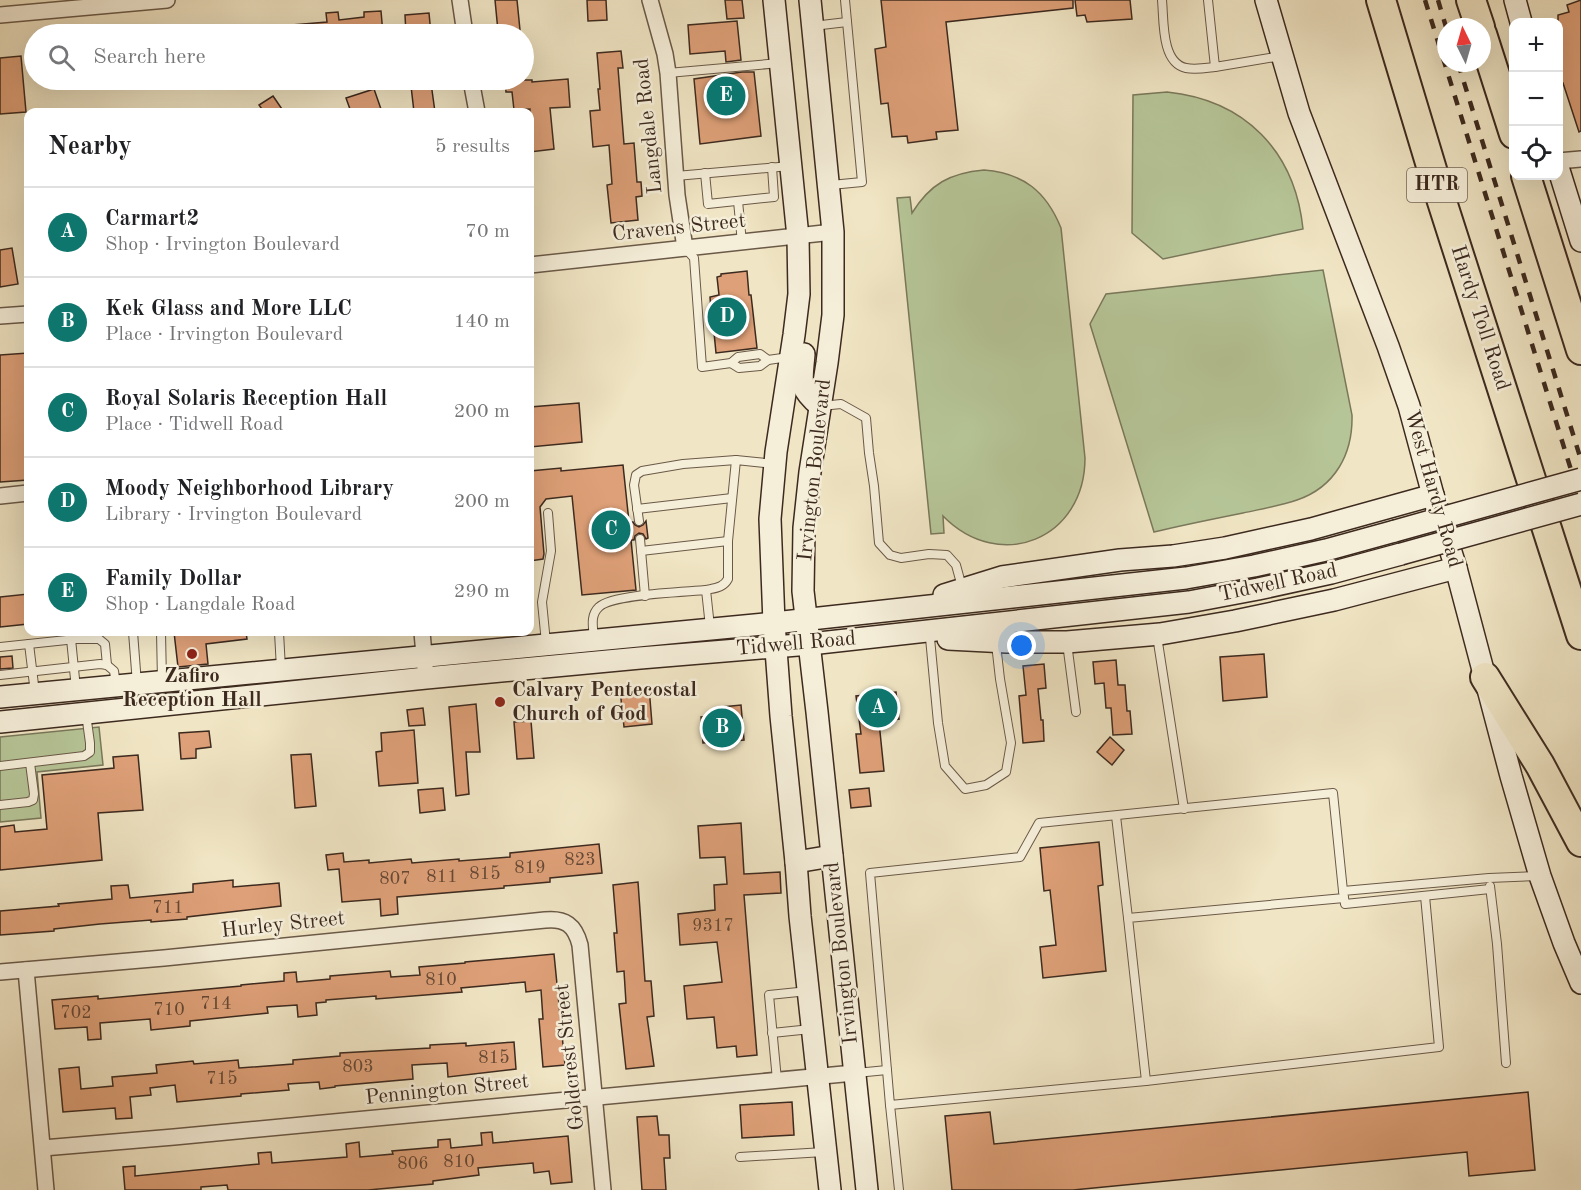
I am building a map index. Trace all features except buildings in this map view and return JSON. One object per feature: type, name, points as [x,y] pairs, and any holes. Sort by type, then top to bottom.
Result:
[{"type":"highway","name":"Hardy Toll Road","points":[[1381,0],[1437,186],[1581,635]]},
{"type":"highway","points":[[1472,0],[1477,18]]},
{"type":"highway","points":[[1491,62],[1511,126]]},
{"type":"highway","points":[[1527,180],[1581,350]]},
{"type":"highway","points":[[1485,676],[1540,765],[1581,842]]},
{"type":"main road","name":"Irvington Boulevard","points":[[774,0],[781,63],[781,166],[798,237],[799,294],[775,464],[770,519],[774,623],[800,916],[830,1190]]},
{"type":"main road","name":"West Hardy Road","points":[[1266,0],[1299,113],[1409,406],[1540,876],[1581,983]]},
{"type":"main road","points":[[1515,0],[1520,18]]},
{"type":"main road","name":"Irvington Boulevard","points":[[812,15],[833,232],[833,315],[810,472],[804,528],[803,591],[867,1190]]},
{"type":"main road","points":[[777,23],[812,15]]},
{"type":"main road","points":[[1562,180],[1581,242]]},
{"type":"main road","points":[[799,294],[804,342],[802,384],[807,395],[820,406]]},
{"type":"main road","name":"Tidwell Road","points":[[0,697],[807,620],[1186,578],[1326,550],[1581,479]]},
{"type":"main road","points":[[897,610],[1002,577],[1225,548],[1311,530],[1433,495]]},
{"type":"main road","name":"Tidwell Road","points":[[0,722],[426,678],[810,644],[1189,602],[1331,573],[1581,504]]},
{"type":"main road","points":[[1392,506],[1416,518],[1422,531],[1426,551],[1423,563],[1412,580]]},
{"type":"main road","points":[[887,636],[1067,642],[1157,634],[1323,603],[1456,568]]},
{"type":"main road","points":[[586,664],[590,640]]},
{"type":"main road","points":[[162,682],[165,705]]},
{"type":"main road","points":[[796,862],[832,856]]},
{"type":"street","points":[[0,15],[167,0]]},
{"type":"street","points":[[460,0],[464,24]]},
{"type":"street","name":"Langdale Road","points":[[650,0],[668,73],[677,195],[685,248]]},
{"type":"street","points":[[473,90],[476,108]]},
{"type":"street","points":[[1563,161],[1581,159]]},
{"type":"street","name":"Cravens Street","points":[[534,265],[833,232]]},
{"type":"street","points":[[0,316],[24,314]]},
{"type":"street","points":[[0,496],[23,493]]},
{"type":"street","points":[[422,636],[426,678]]},
{"type":"street","name":"Hurley Street","points":[[0,972],[556,919],[569,924]]},
{"type":"street","name":"Goldcrest Street","points":[[569,924],[578,934],[580,945],[603,1190]]},
{"type":"street","points":[[26,970],[46,1190]]},
{"type":"street","name":"Pennington Street","points":[[43,1148],[854,1073]]},
{"type":"lane","points":[[828,186],[862,182],[845,0]]},
{"type":"lane","points":[[1162,0],[1166,49],[1173,61],[1185,68],[1215,67],[1283,56]]},
{"type":"lane","points":[[1208,0],[1215,67]]},
{"type":"lane","points":[[812,15],[847,22]]},
{"type":"lane","points":[[668,73],[781,63]]},
{"type":"lane","points":[[676,176],[705,173],[781,166],[774,197],[708,204],[705,173]]},
{"type":"lane","points":[[738,201],[742,243]]},
{"type":"lane","points":[[685,248],[694,258],[702,367],[731,363],[738,357],[760,354],[768,360],[791,357]]},
{"type":"lane","points":[[820,406],[841,404],[866,418],[879,543],[890,555],[901,558],[929,554],[947,555],[956,565],[963,589]]},
{"type":"lane","points":[[590,640],[593,616],[606,602],[719,588],[725,583],[728,579],[728,542],[736,460]]},
{"type":"lane","points":[[639,521],[634,485],[636,475],[642,471],[683,464],[736,460],[775,464]]},
{"type":"lane","points":[[637,508],[732,498]]},
{"type":"lane","points":[[546,644],[542,602],[551,551],[548,513]]},
{"type":"lane","points":[[640,539],[645,596]]},
{"type":"lane","points":[[641,551],[728,542]]},
{"type":"lane","points":[[706,590],[711,629]]},
{"type":"lane","points":[[1157,634],[1184,809]]},
{"type":"lane","points":[[133,636],[137,684]]},
{"type":"lane","points":[[161,636],[162,682]]},
{"type":"lane","points":[[279,636],[281,670]]},
{"type":"lane","points":[[930,638],[938,723],[945,766],[965,789],[986,784],[1006,772],[1011,743],[995,641]]},
{"type":"lane","points":[[71,639],[76,690]]},
{"type":"lane","points":[[0,647],[71,639],[99,639],[105,644],[106,665]]},
{"type":"lane","points":[[1067,642],[1076,712]]},
{"type":"lane","points":[[29,644],[35,694]]},
{"type":"lane","points":[[0,675],[100,664],[114,671],[116,687]]},
{"type":"lane","points":[[0,766],[84,756],[90,752],[86,713]]},
{"type":"lane","points":[[0,805],[33,800],[30,762]]},
{"type":"lane","points":[[899,1190],[870,873],[1020,857],[1039,824],[1334,793],[1345,904],[1490,889]]},
{"type":"lane","points":[[1116,816],[1146,1081]]},
{"type":"lane","points":[[1128,918],[1344,894],[1357,889],[1540,876]]},
{"type":"lane","points":[[1489,878],[1497,944],[1506,1063]]},
{"type":"lane","points":[[890,1105],[1146,1081],[1439,1047],[1425,896]]},
{"type":"lane","points":[[777,1080],[769,995],[808,991]]},
{"type":"lane","points":[[772,1033],[813,1029]]},
{"type":"lane","points":[[854,1073],[887,1070]]},
{"type":"lane","points":[[740,1157],[826,1152]]},
{"type":"green space","points":[[1167,92],[1195,97],[1220,106],[1242,118],[1261,134],[1277,153],[1289,176],[1298,201],[1303,229],[1163,259],[1132,233],[1133,95]]},
{"type":"green space","points":[[984,170],[1010,175],[1032,186],[1048,204],[1061,228],[1085,458],[1081,486],[1071,509],[1055,527],[1035,539],[1013,544],[989,543],[965,533],[943,516],[944,533],[931,534],[897,198],[910,197],[912,213],[926,194],[942,182],[961,174]]},
{"type":"green space","points":[[1323,270],[1352,415],[1349,443],[1339,467],[1322,487],[1297,500],[1154,532],[1090,324],[1106,294]]},
{"type":"green space","points":[[99,727],[103,765],[37,772],[41,818],[0,822],[0,737]]},
{"type":"railway","points":[[1425,0],[1581,502]]},
{"type":"railway","points":[[1438,0],[1443,18]]},
{"type":"railway","points":[[1461,72],[1581,460]]},
{"type":"place","name":"Family Dollar","points":[[726,96]]},
{"type":"place","name":"Moody Neighborhood Library","points":[[727,317]]},
{"type":"place","name":"Royal Solaris Reception Hall","points":[[611,530]]},
{"type":"place","name":"Zafiro Reception Hall","points":[[192,654]]},
{"type":"place","name":"Calvary Pentecostal Church of God","points":[[500,702]]},
{"type":"place","name":"Carmart2","points":[[878,708]]},
{"type":"place","name":"Kek Glass and More LLC","points":[[722,728]]}]
